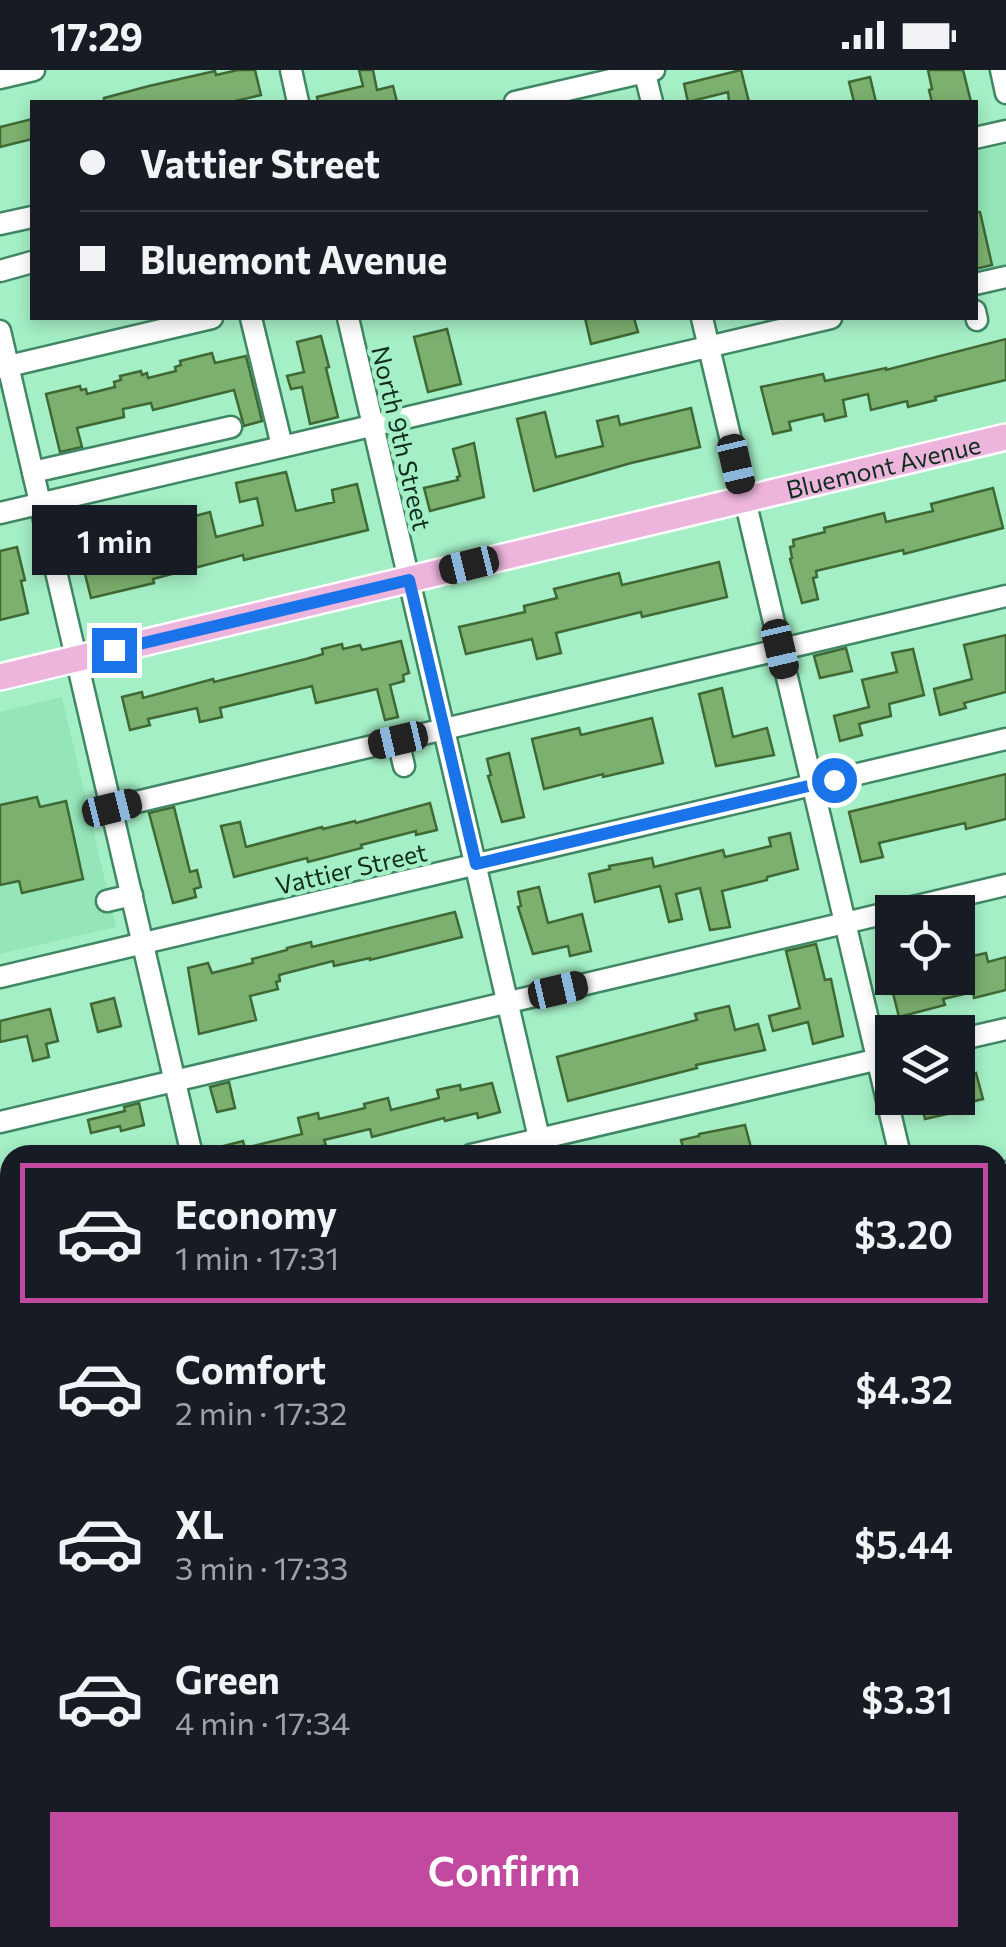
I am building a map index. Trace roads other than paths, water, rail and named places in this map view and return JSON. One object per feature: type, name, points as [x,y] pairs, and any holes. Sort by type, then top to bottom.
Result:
[{"type":"main road","name":"Bluemont Avenue","points":[[0,677],[1006,437]]},
{"type":"street","points":[[0,78],[34,70]]},
{"type":"street","points":[[290,70],[298,100]]},
{"type":"street","points":[[1001,70],[1006,93]]},
{"type":"street","points":[[524,100],[647,71],[652,100]]},
{"type":"street","points":[[978,137],[1006,131]]},
{"type":"street","points":[[0,224],[30,216]]},
{"type":"street","points":[[0,270],[30,262]]},
{"type":"street","points":[[978,283],[1006,277]]},
{"type":"street","points":[[4,367],[204,320]]},
{"type":"street","points":[[251,320],[282,446]]},
{"type":"street","name":"North 9th Street","points":[[348,320],[541,1145]]},
{"type":"street","points":[[702,320],[845,924],[875,1024]]},
{"type":"street","points":[[0,512],[822,320]]},
{"type":"street","points":[[0,331],[4,367],[33,472],[190,1145]]},
{"type":"street","points":[[33,472],[231,427]]},
{"type":"street","points":[[48,537],[131,518]]},
{"type":"street","points":[[112,808],[1006,596]]},
{"type":"street","name":"Vattier Street","points":[[0,977],[1006,739]]},
{"type":"street","points":[[398,740],[404,766]]},
{"type":"street","points":[[0,1122],[1006,885]]},
{"type":"street","points":[[106,901],[132,895]]},
{"type":"street","points":[[975,1036],[1006,1029]]},
{"type":"street","points":[[549,1145],[875,1060]]},
{"type":"street","points":[[894,1115],[898,1145]]}]
